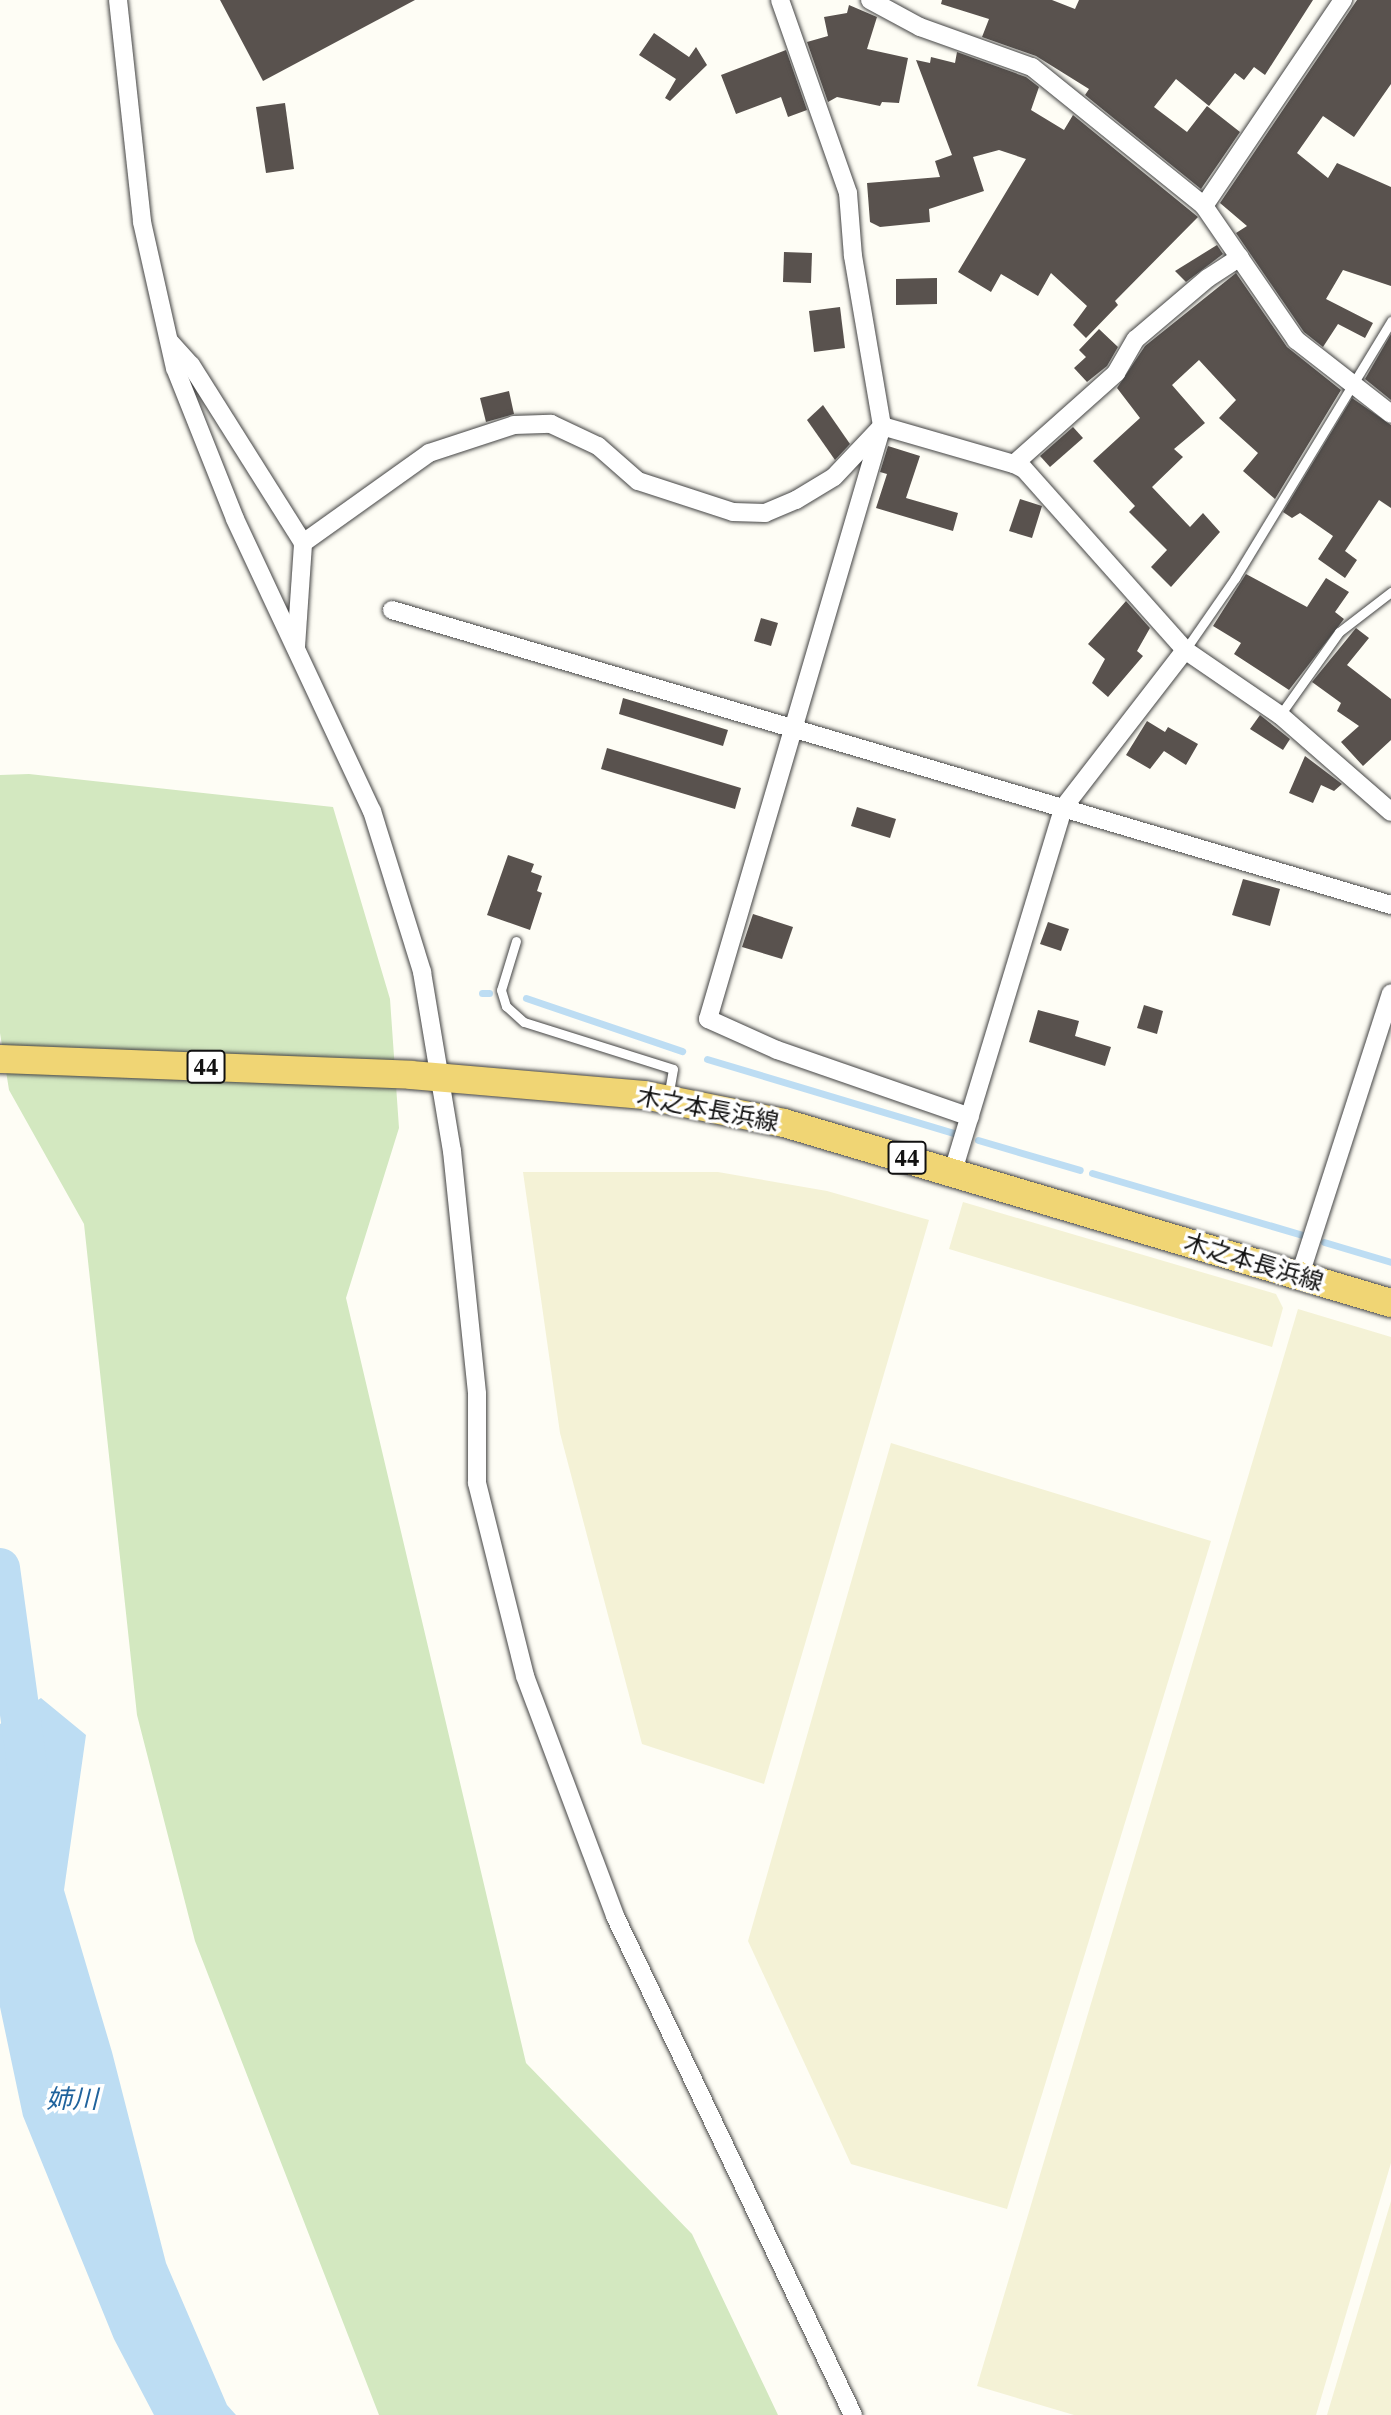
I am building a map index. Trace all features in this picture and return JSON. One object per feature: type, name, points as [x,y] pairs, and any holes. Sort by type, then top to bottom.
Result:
[{"type":"main road","name":"木之本長浜線","points":[[0,1059],[411,1075],[668,1100],[784,1124],[953,1171],[1391,1303]]},
{"type":"street","points":[[118,0],[140,209],[166,338],[219,481],[372,811],[422,972],[443,1078],[477,1394],[477,1483],[525,1676],[615,1916],[853,2415]]},
{"type":"street","points":[[780,0],[848,193],[853,256],[882,426],[708,1019],[777,1050],[970,1117]]},
{"type":"street","points":[[870,0],[920,27],[1032,67],[1204,206],[1296,340],[1352,387],[1391,414]]},
{"type":"street","points":[[1204,206],[1343,0]]},
{"type":"street","points":[[1014,464],[1116,373],[1136,340],[1208,278],[1240,257]]},
{"type":"street","points":[[166,338],[191,365],[303,543],[296,652]]},
{"type":"street","points":[[303,543],[429,453],[514,425],[551,425],[575,432],[638,481],[750,513],[780,508],[835,477],[882,426]]},
{"type":"street","points":[[882,426],[1024,469],[1185,650],[1280,715],[1391,812]]},
{"type":"street","points":[[392,610],[1391,905]]},
{"type":"street","points":[[953,1171],[1063,808],[1185,650]]},
{"type":"street","points":[[1300,1276],[1391,993]]},
{"type":"lane","points":[[1185,650],[1391,321]]},
{"type":"lane","points":[[1280,715],[1339,632],[1391,592]]},
{"type":"lane","points":[[516,942],[501,990],[506,1006],[524,1022],[673,1069],[668,1100]]},
{"type":"shaded area","points":[[523,1172],[718,1172],[827,1191],[929,1220],[764,1784],[642,1744],[560,1433]]},
{"type":"shaded area","points":[[963,1202],[1276,1294],[1283,1308],[1272,1347],[949,1249]]},
{"type":"shaded area","points":[[1298,1309],[1391,1337],[1391,2163],[1316,2415],[1074,2415],[977,2386]]},
{"type":"shaded area","points":[[891,1443],[1211,1541],[1007,2209],[851,2164],[748,1941]]},
{"type":"shaded area","points":[[1391,2201],[1391,2415],[1327,2415]]},
{"type":"green space","points":[[29,774],[333,807],[390,999],[399,1128],[346,1298],[526,2063],[692,2234],[778,2415],[379,2415],[195,1941],[137,1715],[84,1224],[9,1090],[0,1033],[0,775]]},
{"type":"water","name":"姉川","points":[[41,1698],[86,1735],[64,1890],[112,2052],[166,2263],[227,2405],[236,2415],[154,2415],[114,2339],[23,2116],[0,2007],[0,1724]]},
{"type":"building","points":[[220,0],[415,0],[263,81]]},
{"type":"building","points":[[942,0],[1052,0],[1075,9],[1079,0],[1313,0],[1265,75],[1254,67],[1244,80],[1235,73],[1209,106],[1176,79],[1154,107],[1187,132],[1207,106],[1240,132],[1201,189],[1085,95],[1089,89],[1036,56],[982,37],[989,19],[941,4]]},
{"type":"building","points":[[1357,0],[1391,0],[1391,84],[1354,137],[1323,116],[1297,153],[1328,178],[1337,163],[1391,187],[1391,286],[1343,270],[1326,299],[1373,323],[1365,338],[1338,324],[1323,347],[1304,332],[1236,233],[1247,226],[1220,203]]},
{"type":"building","points":[[849,5],[877,17],[867,49],[908,58],[899,103],[882,102],[880,106],[837,97],[828,102],[807,42],[828,36],[824,17],[847,13]]},
{"type":"building","points":[[654,33],[689,57],[696,47],[707,65],[670,101],[665,98],[676,79],[639,55]]},
{"type":"building","points":[[786,50],[807,110],[788,117],[781,97],[736,114],[721,75]]},
{"type":"building","points":[[957,52],[1026,77],[1039,87],[1031,110],[1064,130],[1073,115],[1198,217],[1115,301],[1118,305],[1086,338],[1073,325],[1087,306],[1051,273],[1038,296],[1001,274],[991,292],[958,272],[1026,159],[999,150],[973,157],[984,191],[929,209],[930,222],[880,227],[870,222],[867,183],[940,177],[935,161],[952,155],[916,60],[930,63],[931,57],[955,63]]},
{"type":"building","points":[[285,103],[294,169],[266,173],[256,107]]},
{"type":"building","points":[[1217,245],[1223,254],[1186,282],[1175,271]]},
{"type":"building","points":[[784,252],[812,253],[811,283],[783,282]]},
{"type":"building","points":[[1236,273],[1287,347],[1341,390],[1275,499],[1243,471],[1258,453],[1219,418],[1236,400],[1199,360],[1172,385],[1205,423],[1174,449],[1183,457],[1152,487],[1190,527],[1203,513],[1220,532],[1171,587],[1151,567],[1167,550],[1129,512],[1135,506],[1093,461],[1140,418],[1117,388],[1145,346]]},
{"type":"building","points":[[937,278],[937,304],[896,305],[896,279]]},
{"type":"building","points":[[840,307],[845,348],[814,352],[809,311]]},
{"type":"building","points":[[1099,329],[1118,347],[1107,366],[1087,382],[1074,368],[1086,357],[1079,350]]},
{"type":"building","points":[[1391,334],[1391,400],[1365,379]]},
{"type":"building","points":[[509,391],[514,414],[486,422],[480,398]]},
{"type":"building","points":[[1352,398],[1391,425],[1391,508],[1379,500],[1345,551],[1357,560],[1345,578],[1318,559],[1333,536],[1300,513],[1292,518],[1283,512]]},
{"type":"building","points":[[823,405],[850,444],[835,460],[807,420]]},
{"type":"building","points":[[1073,427],[1083,438],[1050,467],[1040,456]]},
{"type":"building","points":[[888,446],[920,456],[906,498],[958,513],[953,531],[876,508],[887,474],[880,472]]},
{"type":"building","points":[[1020,499],[1042,506],[1032,538],[1009,531]]},
{"type":"building","points":[[1246,574],[1307,607],[1326,578],[1349,592],[1335,612],[1344,619],[1289,690],[1234,654],[1241,643],[1213,626]]},
{"type":"building","points":[[1126,601],[1150,628],[1137,651],[1143,656],[1108,697],[1092,683],[1105,659],[1088,644]]},
{"type":"building","points":[[761,618],[778,623],[771,646],[754,641]]},
{"type":"building","points":[[1356,628],[1369,638],[1347,665],[1391,699],[1391,740],[1363,766],[1341,742],[1359,726],[1337,711],[1341,703],[1312,682]]},
{"type":"building","points":[[623,698],[728,730],[723,746],[619,714]]},
{"type":"building","points":[[1260,715],[1290,739],[1283,750],[1250,729]]},
{"type":"building","points":[[1147,721],[1165,732],[1168,727],[1198,744],[1186,765],[1164,751],[1150,769],[1126,755]]},
{"type":"building","points":[[607,748],[741,788],[735,809],[601,769]]},
{"type":"building","points":[[1305,756],[1342,784],[1334,791],[1321,785],[1313,803],[1289,793]]},
{"type":"building","points":[[857,807],[896,819],[890,838],[851,826]]},
{"type":"building","points":[[508,855],[534,864],[531,872],[542,876],[537,891],[542,893],[530,930],[487,915]]},
{"type":"building","points":[[1243,879],[1280,889],[1270,926],[1232,915]]},
{"type":"building","points":[[753,914],[793,927],[782,959],[742,947]]},
{"type":"building","points":[[1048,922],[1069,929],[1061,951],[1040,944]]},
{"type":"building","points":[[1144,1005],[1163,1011],[1157,1034],[1137,1028]]},
{"type":"building","points":[[1038,1010],[1079,1021],[1075,1036],[1111,1047],[1105,1066],[1029,1042]]},
{"type":"waterway","points":[[482,993],[489,993]]},
{"type":"waterway","points":[[526,998],[682,1051]]},
{"type":"waterway","points":[[707,1059],[953,1133]]},
{"type":"waterway","points":[[978,1140],[1080,1170]]},
{"type":"waterway","points":[[1092,1173],[1302,1235]]},
{"type":"waterway","points":[[1324,1242],[1391,1262]]},
{"type":"waterway","name":"姉川","points":[[0,1568],[27,1766]]}]
